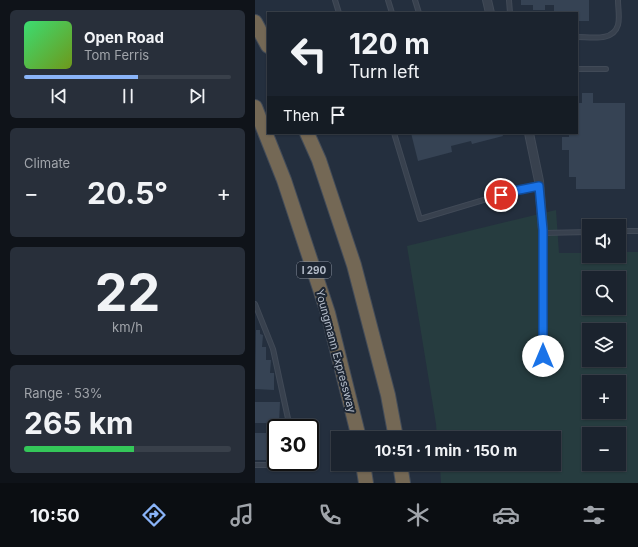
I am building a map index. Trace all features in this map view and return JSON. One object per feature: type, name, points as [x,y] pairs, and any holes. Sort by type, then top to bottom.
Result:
[{"type":"highway","points":[[255,22],[267,44]]},
{"type":"highway","name":"Youngmann Expressway","points":[[255,107],[284,180],[328,313],[357,431]]},
{"type":"highway","points":[[307,134],[319,160],[354,265],[388,395],[395,431]]},
{"type":"highway","points":[[364,471],[366,483]]},
{"type":"highway","points":[[401,471],[403,483]]},
{"type":"street","points":[[487,0],[490,12]]},
{"type":"street","points":[[529,134],[539,186],[543,233],[543,356]]},
{"type":"lane","points":[[335,0],[339,12]]},
{"type":"lane","points":[[388,0],[392,12]]},
{"type":"lane","points":[[415,0],[419,12]]},
{"type":"lane","points":[[509,0],[510,12]]},
{"type":"lane","points":[[578,38],[608,36],[615,32],[619,24],[618,0]]},
{"type":"lane","points":[[578,69],[606,69]]},
{"type":"lane","points":[[394,134],[420,219],[514,191],[539,186]]},
{"type":"lane","points":[[626,231],[638,231]]},
{"type":"lane","points":[[543,233],[582,232]]},
{"type":"lane","points":[[255,304],[273,349],[288,419]]},
{"type":"lane","points":[[255,465],[267,465]]},
{"type":"green space","points":[[556,210],[559,253],[582,253],[582,263],[626,263],[626,252],[638,252],[638,483],[441,483],[440,471],[561,471],[561,431],[436,431],[407,246]]},
{"type":"building","points":[[521,0],[589,0],[589,21],[578,21],[578,12],[554,12],[554,5],[545,5],[545,10],[533,10],[533,5],[521,5]]},
{"type":"building","points":[[582,93],[593,93],[593,103],[625,103],[625,189],[576,189],[576,177],[569,177],[569,150],[562,150],[562,137],[569,137],[569,134],[578,134],[578,103],[582,103]]},
{"type":"building","points":[[411,134],[502,134],[503,136],[472,144],[471,141],[451,146],[452,152],[418,161]]},
{"type":"building","points":[[256,330],[260,330],[260,334],[263,335],[262,347],[266,347],[266,360],[271,360],[270,373],[274,373],[274,390],[255,389]]},
{"type":"building","points":[[255,402],[280,402],[279,419],[267,419],[267,423],[255,423]]},
{"type":"building","points":[[255,433],[267,433],[267,460],[255,460]]},
{"type":"route","points":[[501,195],[539,186],[543,230],[543,356]]}]
